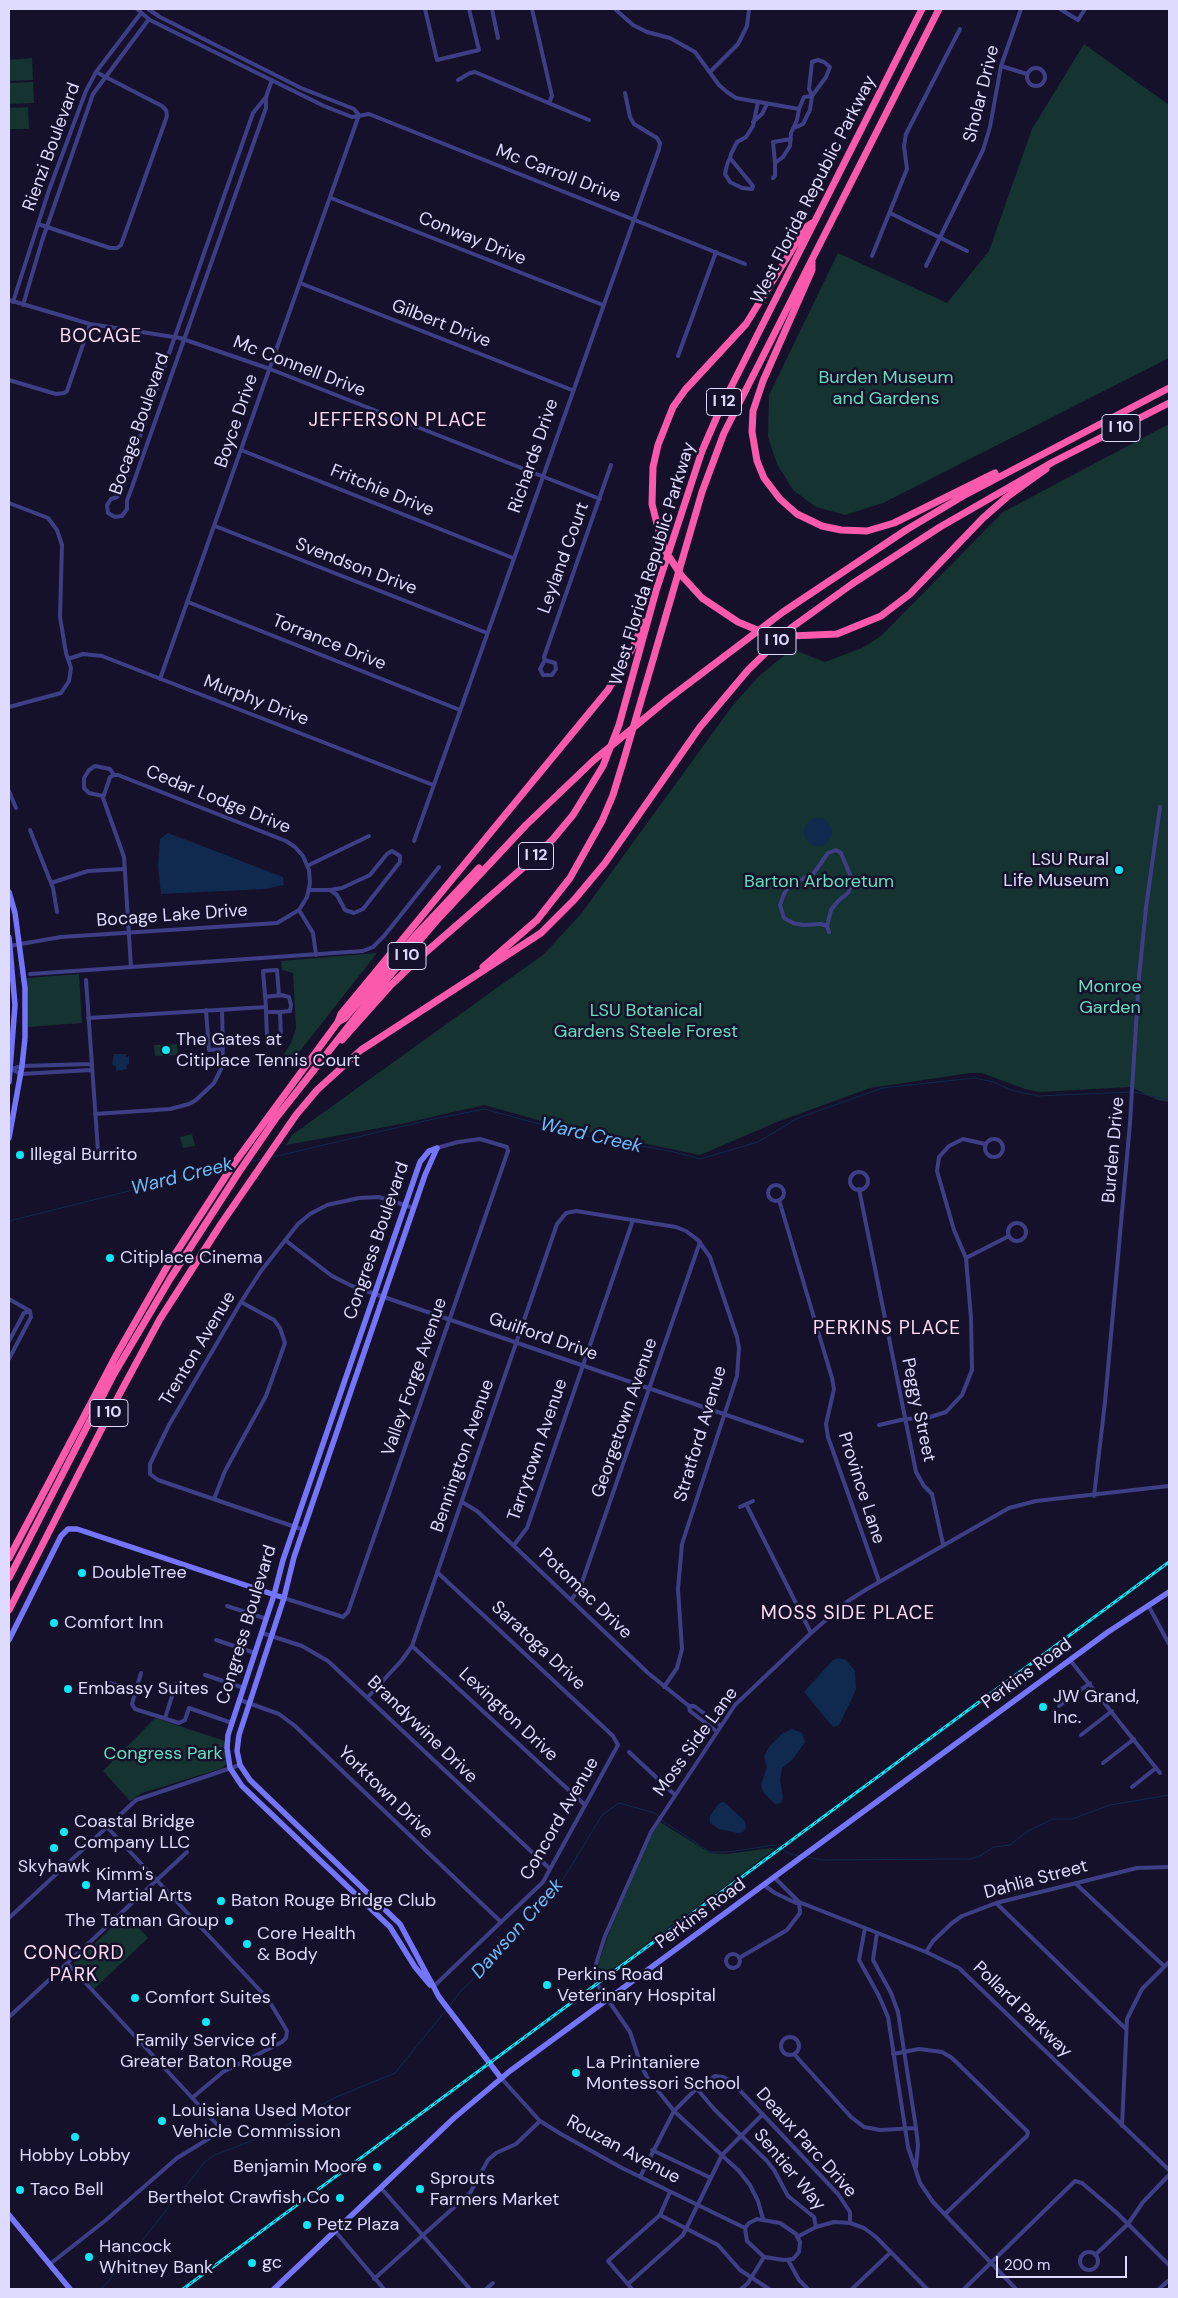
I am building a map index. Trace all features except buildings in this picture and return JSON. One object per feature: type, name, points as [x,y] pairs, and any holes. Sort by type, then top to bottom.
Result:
[{"type":"highway","name":"West Florida Republic Parkway","points":[[322,1059],[337,1046],[391,985],[533,859],[573,815],[603,766],[619,725],[656,591],[702,451],[722,405],[922,9]]},
{"type":"highway","name":"West Florida Republic Parkway","points":[[812,258],[939,9]]},
{"type":"highway","points":[[814,222],[806,227],[746,324],[673,407],[664,425],[653,468],[652,504],[666,552],[681,575],[702,598],[732,619],[762,632],[791,636],[837,634],[881,616],[910,594],[989,512],[1040,475],[1053,462]]},
{"type":"highway","points":[[812,258],[812,270],[760,387],[753,411],[752,442],[757,461],[764,478],[780,499],[797,514],[822,526],[841,530],[867,530],[894,523],[1003,469],[1021,464]]},
{"type":"highway","points":[[460,987],[538,920],[570,878],[602,821],[613,795],[714,456],[757,365],[812,258]]},
{"type":"highway","name":"I 10","points":[[9,1578],[114,1374],[170,1279],[276,1118],[370,999],[495,856],[594,760],[668,699],[783,612],[906,530],[1021,464],[1169,388]]},
{"type":"highway","name":"I 10","points":[[9,1610],[160,1319],[221,1224],[306,1102],[338,1069],[361,1050],[541,933],[574,900],[605,863],[700,727],[748,670],[776,641],[828,600],[894,556],[1053,462],[1169,403]]},
{"type":"highway","points":[[9,1558],[116,1354],[168,1265],[212,1196],[338,1022],[341,1014],[608,690],[634,645],[656,591]]},
{"type":"highway","points":[[338,1022],[345,1018],[414,937],[477,870],[495,856]]},
{"type":"street","name":"Mc Carroll Drive","points":[[137,9],[149,19],[303,97],[352,117],[369,114],[634,218],[745,264]]},
{"type":"street","name":"Mc Carroll Drive","points":[[148,9],[160,17],[301,88],[354,109],[359,115]]},
{"type":"street","points":[[425,9],[437,60],[479,50],[469,9]]},
{"type":"street","points":[[492,9],[498,38]]},
{"type":"street","points":[[532,9],[552,96],[549,102]]},
{"type":"street","points":[[615,9],[634,25],[647,32],[670,38],[695,52],[719,85],[736,98],[797,109]]},
{"type":"street","points":[[710,72],[738,44],[747,26],[749,9]]},
{"type":"street","name":"Sholar Drive","points":[[926,266],[983,150],[990,127],[1001,66],[1021,9]]},
{"type":"street","points":[[1060,9],[1078,20],[1085,9]]},
{"type":"street","name":"Rienzi Boulevard","points":[[11,301],[80,104],[96,72],[141,13]]},
{"type":"street","name":"Rienzi Boulevard","points":[[23,305],[47,227],[93,94],[149,19]]},
{"type":"street","points":[[872,256],[907,168],[904,146],[906,134],[960,29]]},
{"type":"street","points":[[794,128],[802,124],[810,110],[812,96],[826,77],[830,67],[818,60],[812,62],[809,89],[812,96]]},
{"type":"street","points":[[1001,66],[1027,74]]},
{"type":"street","points":[[1039,68],[1045,73],[1045,80],[1040,86],[1033,87],[1028,82],[1027,74],[1032,69],[1039,68]]},
{"type":"street","points":[[38,224],[110,248],[117,248],[121,245],[167,116],[166,110],[96,72]]},
{"type":"street","points":[[458,80],[470,72],[475,72],[589,120]]},
{"type":"street","name":"Bocage Boulevard","points":[[266,97],[253,113],[120,494],[118,497],[111,499],[107,505],[108,513],[114,517],[122,516],[127,509],[138,467],[266,108],[266,97],[272,80]]},
{"type":"street","name":"Richards Drive","points":[[414,842],[660,143],[654,134],[634,124],[630,118],[625,93]]},
{"type":"street","points":[[775,163],[783,157],[790,146],[797,109],[804,97],[812,96]]},
{"type":"street","points":[[730,158],[753,186],[752,189],[742,188],[728,179],[725,174],[730,158],[737,142],[746,137],[753,126],[758,102]]},
{"type":"street","points":[[753,122],[762,114],[767,104]]},
{"type":"street","name":"Boyce Drive","points":[[160,679],[359,115]]},
{"type":"street","points":[[773,178],[775,176],[775,163],[773,142],[791,138]]},
{"type":"street","name":"Conway Drive","points":[[331,198],[603,305]]},
{"type":"street","points":[[890,213],[967,251]]},
{"type":"street","points":[[678,356],[716,252]]},
{"type":"street","name":"Gilbert Drive","points":[[300,283],[572,390]]},
{"type":"street","name":"Mc Connell Drive","points":[[11,301],[90,324],[184,340],[270,369],[600,499]]},
{"type":"street","points":[[9,380],[56,394],[67,391],[90,324]]},
{"type":"street","name":"Fritchie Drive","points":[[241,450],[513,558]]},
{"type":"street","name":"Leyland Court","points":[[545,660],[544,656],[611,465]]},
{"type":"street","points":[[9,503],[48,518],[57,530],[62,545],[60,617],[71,668],[69,681],[62,693],[9,707]]},
{"type":"street","name":"Svendson Drive","points":[[215,526],[487,633]]},
{"type":"street","name":"Torrance Drive","points":[[188,602],[460,710]]},
{"type":"street","name":"Murphy Drive","points":[[68,659],[83,654],[102,656],[433,785]]},
{"type":"street","points":[[545,660],[555,663],[556,669],[552,675],[543,675],[540,669],[545,660]]},
{"type":"street","name":"Cedar Lodge Drive","points":[[103,796],[89,793],[84,788],[84,778],[89,770],[95,766],[110,770],[114,775],[286,841],[303,856],[307,866]]},
{"type":"street","points":[[114,775],[110,777],[103,796],[124,857],[131,967]]},
{"type":"street","points":[[9,792],[16,808]]},
{"type":"street","name":"Burden Drive","points":[[1094,1496],[1108,1371],[1132,1101],[1135,1027],[1142,948],[1160,807]]},
{"type":"street","points":[[30,830],[51,883],[57,912]]},
{"type":"street","points":[[316,955],[313,933],[299,910],[309,890],[310,883],[307,866],[369,836]]},
{"type":"street","points":[[827,926],[822,924],[804,926],[793,923],[784,918],[780,905],[789,886],[814,873],[828,853],[836,850],[841,853],[853,882],[848,893],[834,904],[827,926],[829,932]]},
{"type":"street","points":[[309,890],[342,888],[370,875],[387,854],[392,851],[400,856],[400,862],[363,910],[354,913],[345,910],[337,895],[330,890]]},
{"type":"street","points":[[30,974],[363,952],[373,947],[384,936],[439,867]]},
{"type":"street","points":[[51,883],[88,871],[124,869]]},
{"type":"street","points":[[9,892],[15,913],[25,988],[25,1038],[21,1074],[9,1138]]},
{"type":"street","name":"Bocage Lake Drive","points":[[9,946],[61,937],[277,923],[299,910]]},
{"type":"street","points":[[9,937],[15,1005],[9,1082]]},
{"type":"street","points":[[279,996],[276,970],[263,971],[267,1036],[270,1040],[281,1037],[280,1012]]},
{"type":"street","points":[[86,980],[90,1064],[98,1151]]},
{"type":"street","points":[[265,997],[279,996],[289,998],[291,1005],[290,1011],[266,1012]]},
{"type":"street","points":[[88,1018],[266,1007]]},
{"type":"street","points":[[206,1010],[209,1050],[223,1049]]},
{"type":"street","points":[[95,1114],[170,1109],[189,1104],[214,1083],[221,1069],[223,1049],[222,1010]]},
{"type":"street","points":[[11,1069],[22,1066],[90,1064]]},
{"type":"street","points":[[11,1069],[21,1074],[91,1070]]},
{"type":"street","name":"Valley Forge Avenue","points":[[284,1598],[343,1617],[346,1616],[508,1151],[507,1148],[480,1139],[458,1142],[437,1148]]},
{"type":"street","points":[[879,1425],[905,1419],[926,1418],[946,1412],[962,1395],[972,1370],[971,1318],[966,1258],[954,1230],[937,1171],[939,1157],[949,1146],[963,1139],[985,1144]]},
{"type":"street","points":[[990,1139],[999,1140],[1004,1147],[1003,1152],[996,1157],[991,1157],[985,1151],[985,1144],[990,1139]]},
{"type":"street","name":"Congress Boulevard","points":[[433,1986],[426,1981],[415,1967],[390,1927],[242,1786],[230,1768],[226,1748],[232,1723],[267,1619],[294,1527],[405,1205],[424,1155],[437,1148]]},
{"type":"street","name":"Congress Boulevard","points":[[437,1148],[414,1208],[294,1557],[284,1598],[238,1741],[240,1765],[250,1780],[393,1915],[408,1936],[439,1997],[501,2078]]},
{"type":"street","points":[[417,1171],[426,1174]]},
{"type":"street","points":[[857,1172],[865,1174],[867,1182],[866,1186],[859,1189],[852,1186],[850,1182],[857,1172]]},
{"type":"street","name":"Province Lane","points":[[777,1184],[783,1190],[784,1194],[779,1200],[775,1201],[768,1196],[768,1192],[773,1185],[777,1184]]},
{"type":"street","name":"Peggy Street","points":[[859,1189],[916,1472],[924,1486],[932,1494],[943,1544]]},
{"type":"street","name":"Trenton Avenue","points":[[214,1499],[158,1480],[150,1474],[150,1464],[169,1425],[261,1271],[298,1224],[310,1214],[327,1205],[367,1197],[379,1197],[414,1208]]},
{"type":"street","name":"Province Lane","points":[[779,1200],[832,1378],[834,1390],[826,1424],[828,1436],[879,1581]]},
{"type":"street","name":"Stratford Avenue","points":[[566,1213],[576,1211],[676,1227],[686,1231],[700,1242],[710,1257],[734,1325],[739,1348],[737,1376],[683,1539],[678,1580],[682,1649],[677,1668],[664,1687]]},
{"type":"street","name":"Bennington Avenue","points":[[368,1697],[402,1660],[412,1646],[557,1224],[566,1213]]},
{"type":"street","name":"Tarrytown Avenue","points":[[514,1545],[527,1528],[633,1220]]},
{"type":"street","points":[[1012,1224],[1022,1224],[1026,1227],[1026,1237],[1022,1240],[1012,1240],[1009,1236],[1009,1228],[1012,1224]]},
{"type":"street","points":[[966,1258],[1009,1236]]},
{"type":"street","name":"Guilford Drive","points":[[285,1240],[341,1281],[802,1441]]},
{"type":"street","name":"Georgetown Avenue","points":[[571,1600],[580,1588],[700,1242]]},
{"type":"street","points":[[9,1299],[30,1311]]},
{"type":"street","points":[[241,1302],[274,1320],[280,1328],[285,1343],[266,1396],[224,1471],[214,1499],[304,1530]]},
{"type":"street","points":[[9,1340],[24,1313],[30,1311]]},
{"type":"street","points":[[9,1358],[31,1317],[30,1311]]},
{"type":"street","points":[[348,1371],[357,1374]]},
{"type":"street","points":[[321,1449],[330,1452]]},
{"type":"street","name":"Moss Side Lane","points":[[763,2219],[758,2201],[750,2185],[722,2155],[700,2137],[674,2111],[644,2072],[630,2032],[595,1980],[596,1963],[619,1901],[651,1832],[720,1725],[747,1693],[848,1601],[943,1544],[1010,1508],[1036,1501],[1094,1496],[1169,1486]]},
{"type":"street","points":[[740,1507],[753,1501]]},
{"type":"street","name":"Potomac Drive","points":[[462,1502],[477,1511],[664,1687],[689,1706],[694,1706],[720,1725]]},
{"type":"street","points":[[746,1504],[811,1634]]},
{"type":"street","points":[[9,1640],[61,1536],[68,1529],[77,1529],[284,1598]]},
{"type":"street","name":"Saratoga Drive","points":[[437,1572],[613,1736],[618,1743]]},
{"type":"street","name":"Perkins Road","points":[[274,2289],[454,2118],[501,2078],[765,1886],[1070,1660],[1169,1592]]},
{"type":"street","points":[[1148,1605],[1169,1644]]},
{"type":"street","points":[[227,1606],[267,1619]]},
{"type":"street","name":"Brandywine Drive","points":[[262,1633],[302,1646],[323,1657],[550,1869]]},
{"type":"street","points":[[216,1640],[255,1654]]},
{"type":"street","name":"Lexington Drive","points":[[412,1646],[585,1804]]},
{"type":"street","points":[[1070,1660],[1160,1773]]},
{"type":"street","points":[[141,1674],[132,1704],[134,1708],[181,1723],[185,1720],[189,1708],[232,1723]]},
{"type":"street","points":[[205,1675],[244,1688]]},
{"type":"street","points":[[106,1682],[136,1691]]},
{"type":"street","points":[[1059,1706],[1090,1683]]},
{"type":"street","points":[[165,1718],[176,1684]]},
{"type":"street","name":"Yorktown Drive","points":[[240,1700],[279,1714],[295,1726],[501,1922]]},
{"type":"street","name":"Potomac Drive","points":[[689,1706],[690,1711],[716,1731]]},
{"type":"street","points":[[1081,1735],[1112,1711]]},
{"type":"street","points":[[1103,1763],[1134,1739]]},
{"type":"street","name":"Concord Avenue","points":[[433,1986],[537,1889],[550,1869],[600,1774],[616,1752],[618,1743]]},
{"type":"street","points":[[629,1752],[674,1794]]},
{"type":"street","points":[[9,1918],[106,1826],[141,1796],[240,1765]]},
{"type":"street","points":[[1132,1787],[1156,1768]]},
{"type":"street","points":[[106,1826],[271,2003],[286,2031],[286,2038],[282,2042],[219,2074],[192,2098]]},
{"type":"street","points":[[9,2017],[187,1852]]},
{"type":"street","name":"Dahlia Street","points":[[926,1952],[933,1941],[952,1922],[962,1916],[996,1903],[1137,1868],[1169,1867]]},
{"type":"street","name":"Pollard Parkway","points":[[775,1878],[799,1902]]},
{"type":"street","points":[[1075,1883],[1164,1966]]},
{"type":"street","name":"Pollard Parkway","points":[[765,1886],[775,1893],[796,1902],[926,1952],[960,1968],[1169,2170]]},
{"type":"street","points":[[738,1958],[787,1930],[800,1913],[799,1902]]},
{"type":"street","points":[[996,1903],[1126,2029]]},
{"type":"street","points":[[865,1928],[859,1960],[885,2008],[894,2054],[904,2128],[922,2188],[1016,2289]]},
{"type":"street","points":[[877,1933],[873,1960],[894,2001],[916,2128],[918,2145],[916,2167]]},
{"type":"street","points":[[1122,2126],[1126,2029],[1134,2001],[1142,1989],[1169,1962]]},
{"type":"street","points":[[68,1964],[222,2130]]},
{"type":"street","points":[[794,2054],[799,2049],[799,2042],[794,2037],[787,2037],[782,2042],[782,2049],[787,2054],[794,2054],[851,2118],[864,2127],[880,2130],[916,2128]]},
{"type":"street","points":[[894,2054],[929,2049],[947,2055],[1028,2132],[1027,2136],[945,2214]]},
{"type":"street","name":"Deaux Parc Drive","points":[[640,2177],[652,2150],[674,2111],[697,2089],[715,2076],[723,2077],[731,2081],[763,2114],[844,2202],[850,2212],[850,2224]]},
{"type":"street","name":"Rouzan Avenue","points":[[501,2078],[540,2121],[598,2156],[745,2228]]},
{"type":"street","name":"Sentier Way","points":[[697,2089],[774,2170],[788,2196],[814,2216],[816,2227]]},
{"type":"street","points":[[628,2284],[683,2235],[722,2155],[763,2114]]},
{"type":"street","points":[[374,2279],[470,2193],[488,2160],[496,2153],[516,2144],[540,2121]]},
{"type":"street","points":[[50,2264],[106,2220],[177,2158],[228,2127]]},
{"type":"street","points":[[652,2150],[711,2178]]},
{"type":"street","points":[[1095,2255],[1128,2224],[1142,2202],[1169,2174]]},
{"type":"street","points":[[964,2289],[1076,2181],[1082,2183],[1128,2224],[1169,2266]]},
{"type":"street","points":[[381,2188],[424,2234],[470,2289]]},
{"type":"street","points":[[632,2289],[608,2261],[660,2215],[670,2192]]},
{"type":"street","points":[[9,2215],[70,2289]]},
{"type":"street","points":[[660,2215],[718,2245],[732,2263],[751,2279],[769,2289]]},
{"type":"street","points":[[763,2219],[780,2223],[797,2237],[800,2242],[798,2252],[793,2259],[764,2257],[747,2241],[745,2228],[749,2223],[763,2219]]},
{"type":"street","points":[[797,2237],[816,2227],[834,2222],[864,2228],[891,2252],[927,2289]]},
{"type":"street","points":[[335,2231],[384,2289]]},
{"type":"street","points":[[852,2289],[891,2252]]},
{"type":"street","points":[[1089,2252],[1095,2255],[1098,2262],[1094,2268],[1088,2270],[1082,2267],[1080,2260],[1083,2254],[1089,2252]]},
{"type":"street","points":[[741,2289],[751,2279],[764,2257]]},
{"type":"street","points":[[788,2260],[799,2280],[808,2289]]},
{"type":"street","points":[[1159,2289],[1169,2280]]},
{"type":"street","points":[[486,2289],[493,2283]]},
{"type":"green space","name":"Burden Museum and Gardens","points":[[1084,44],[1169,105],[1169,358],[883,503],[845,515],[816,507],[793,490],[777,464],[768,437],[769,395],[838,253],[947,303],[989,251],[1032,129]]},
{"type":"green space","points":[[32,58],[33,80],[9,81],[9,60]]},
{"type":"green space","points":[[33,82],[34,103],[10,104],[9,83]]},
{"type":"green space","points":[[28,107],[29,129],[9,129],[9,108]]},
{"type":"green space","points":[[1169,424],[1169,1102],[1158,1100],[1131,1087],[1039,1092],[1025,1089],[982,1073],[970,1073],[870,1088],[777,1122],[700,1155],[556,1125],[484,1105],[401,1124],[286,1145],[292,1135],[544,954],[581,914],[733,705],[759,676],[792,649],[825,662],[862,648],[881,636],[1003,512]]},
{"type":"green space","points":[[377,953],[286,1069],[279,1062],[291,1043],[296,1028],[293,973],[282,970],[281,961]]},
{"type":"green space","points":[[79,974],[82,1023],[28,1027],[27,978]]},
{"type":"green space","name":"The Gates at Citiplace Tennis Court","points":[[177,1044],[178,1055],[155,1056],[154,1045]]},
{"type":"green space","points":[[192,1134],[195,1146],[183,1148],[180,1137]]},
{"type":"green space","name":"Congress Park","points":[[155,1718],[225,1741],[226,1764],[223,1768],[142,1793],[130,1801],[103,1771]]},
{"type":"green space","points":[[660,1822],[710,1853],[727,1854],[775,1849],[598,1980],[598,1965],[610,1930],[652,1834]]},
{"type":"green space","points":[[126,1914],[148,1938],[94,1989],[74,1967],[74,1963]]},
{"type":"water","points":[[818,818],[828,822],[832,832],[828,842],[818,846],[808,842],[804,832],[808,822]]},
{"type":"water","points":[[168,833],[283,877],[284,885],[265,889],[161,894],[158,866],[160,839]]},
{"type":"water","points":[[114,1054],[126,1054],[126,1057],[129,1056],[129,1064],[126,1065],[127,1069],[116,1071],[116,1066],[112,1065]]},
{"type":"water","points":[[838,1658],[846,1660],[855,1671],[856,1690],[839,1725],[833,1727],[804,1692],[833,1660]]},
{"type":"water","points":[[792,1729],[802,1733],[805,1742],[793,1759],[782,1768],[780,1780],[783,1798],[781,1803],[775,1804],[764,1793],[761,1785],[767,1767],[764,1756],[769,1747],[783,1733]]},
{"type":"water","points":[[724,1802],[745,1821],[746,1828],[743,1832],[738,1833],[719,1829],[710,1823],[710,1816],[719,1803]]},
{"type":"waterway","name":"Ward Creek","points":[[269,1158],[484,1109],[576,1134],[674,1152],[700,1159],[758,1142],[796,1119],[882,1088],[974,1078],[994,1082],[1011,1090],[1038,1096],[1131,1092]]},
{"type":"waterway","name":"Ward Creek","points":[[1135,1092],[1169,1100]]},
{"type":"waterway","name":"Ward Creek","points":[[250,1161],[263,1159]]},
{"type":"waterway","name":"Ward Creek","points":[[9,1221],[229,1166]]},
{"type":"waterway","name":"Dawson Creek","points":[[807,1857],[822,1860],[970,1859],[978,1857],[994,1847],[1010,1845],[1028,1831],[1053,1819],[1072,1819],[1110,1805],[1169,1795]]},
{"type":"waterway","name":"Dawson Creek","points":[[449,2007],[460,1992],[506,1948],[558,1888],[602,1815],[619,1803],[655,1813],[664,1822],[710,1852],[729,1852],[774,1845],[791,1854],[800,1856]]},
{"type":"waterway","name":"Dawson Creek","points":[[101,2289],[205,2162],[215,2155],[279,2130],[334,2098],[395,2073],[446,2010]]},
{"type":"railway","points":[[183,2289],[1169,1562]]},
{"type":"place","name":"LSU Rural Life Museum","points":[[1119,870]]},
{"type":"place","name":"The Gates at Citiplace Tennis Court","points":[[166,1050]]},
{"type":"place","name":"Illegal Burrito","points":[[20,1155]]},
{"type":"place","name":"Citiplace Cinema","points":[[110,1258]]},
{"type":"place","name":"DoubleTree","points":[[82,1573]]},
{"type":"place","name":"Comfort Inn","points":[[54,1623]]},
{"type":"place","name":"Embassy Suites","points":[[68,1689]]},
{"type":"place","name":"JW Grand, Inc.","points":[[1043,1707]]},
{"type":"place","name":"Coastal Bridge Company LLC","points":[[64,1832]]},
{"type":"place","name":"Skyhawk","points":[[54,1848]]},
{"type":"place","name":"Kimm's Martial Arts","points":[[86,1885]]},
{"type":"place","name":"Baton Rouge Bridge Club","points":[[221,1901]]},
{"type":"place","name":"The Tatman Group","points":[[229,1921]]},
{"type":"place","name":"Core Health & Body","points":[[247,1944]]},
{"type":"place","name":"Perkins Road Veterinary Hospital","points":[[547,1985]]},
{"type":"place","name":"Comfort Suites","points":[[135,1998]]},
{"type":"place","name":"Family Service of Greater Baton Rouge","points":[[206,2022]]},
{"type":"place","name":"La Printaniere Montessori School","points":[[576,2073]]},
{"type":"place","name":"Louisiana Used Motor Vehicle Commission","points":[[162,2121]]},
{"type":"place","name":"Hobby Lobby","points":[[75,2137]]},
{"type":"place","name":"Benjamin Moore","points":[[377,2167]]},
{"type":"place","name":"Sprouts Farmers Market","points":[[420,2189]]},
{"type":"place","name":"Taco Bell","points":[[20,2190]]},
{"type":"place","name":"Berthelot Crawfish Co","points":[[340,2198]]},
{"type":"place","name":"Petz Plaza","points":[[307,2225]]},
{"type":"place","name":"Hancock Whitney Bank","points":[[89,2257]]},
{"type":"place","name":"gc","points":[[252,2263]]},
{"type":"district","name":"BOCAGE","points":[[101,337]]},
{"type":"district","name":"JEFFERSON PLACE","points":[[398,421]]},
{"type":"district","name":"PERKINS PLACE","points":[[887,1329]]},
{"type":"district","name":"MOSS SIDE PLACE","points":[[848,1614]]},
{"type":"district","name":"CONCORD PARK","points":[[74,1965]]},
{"type":"park label","name":"Barton Arboretum","points":[[819,882]]},
{"type":"park label","name":"Monroe Garden","points":[[1110,998]]},
{"type":"park label","name":"LSU Botanical Gardens Steele Forest","points":[[646,1021]]}]
